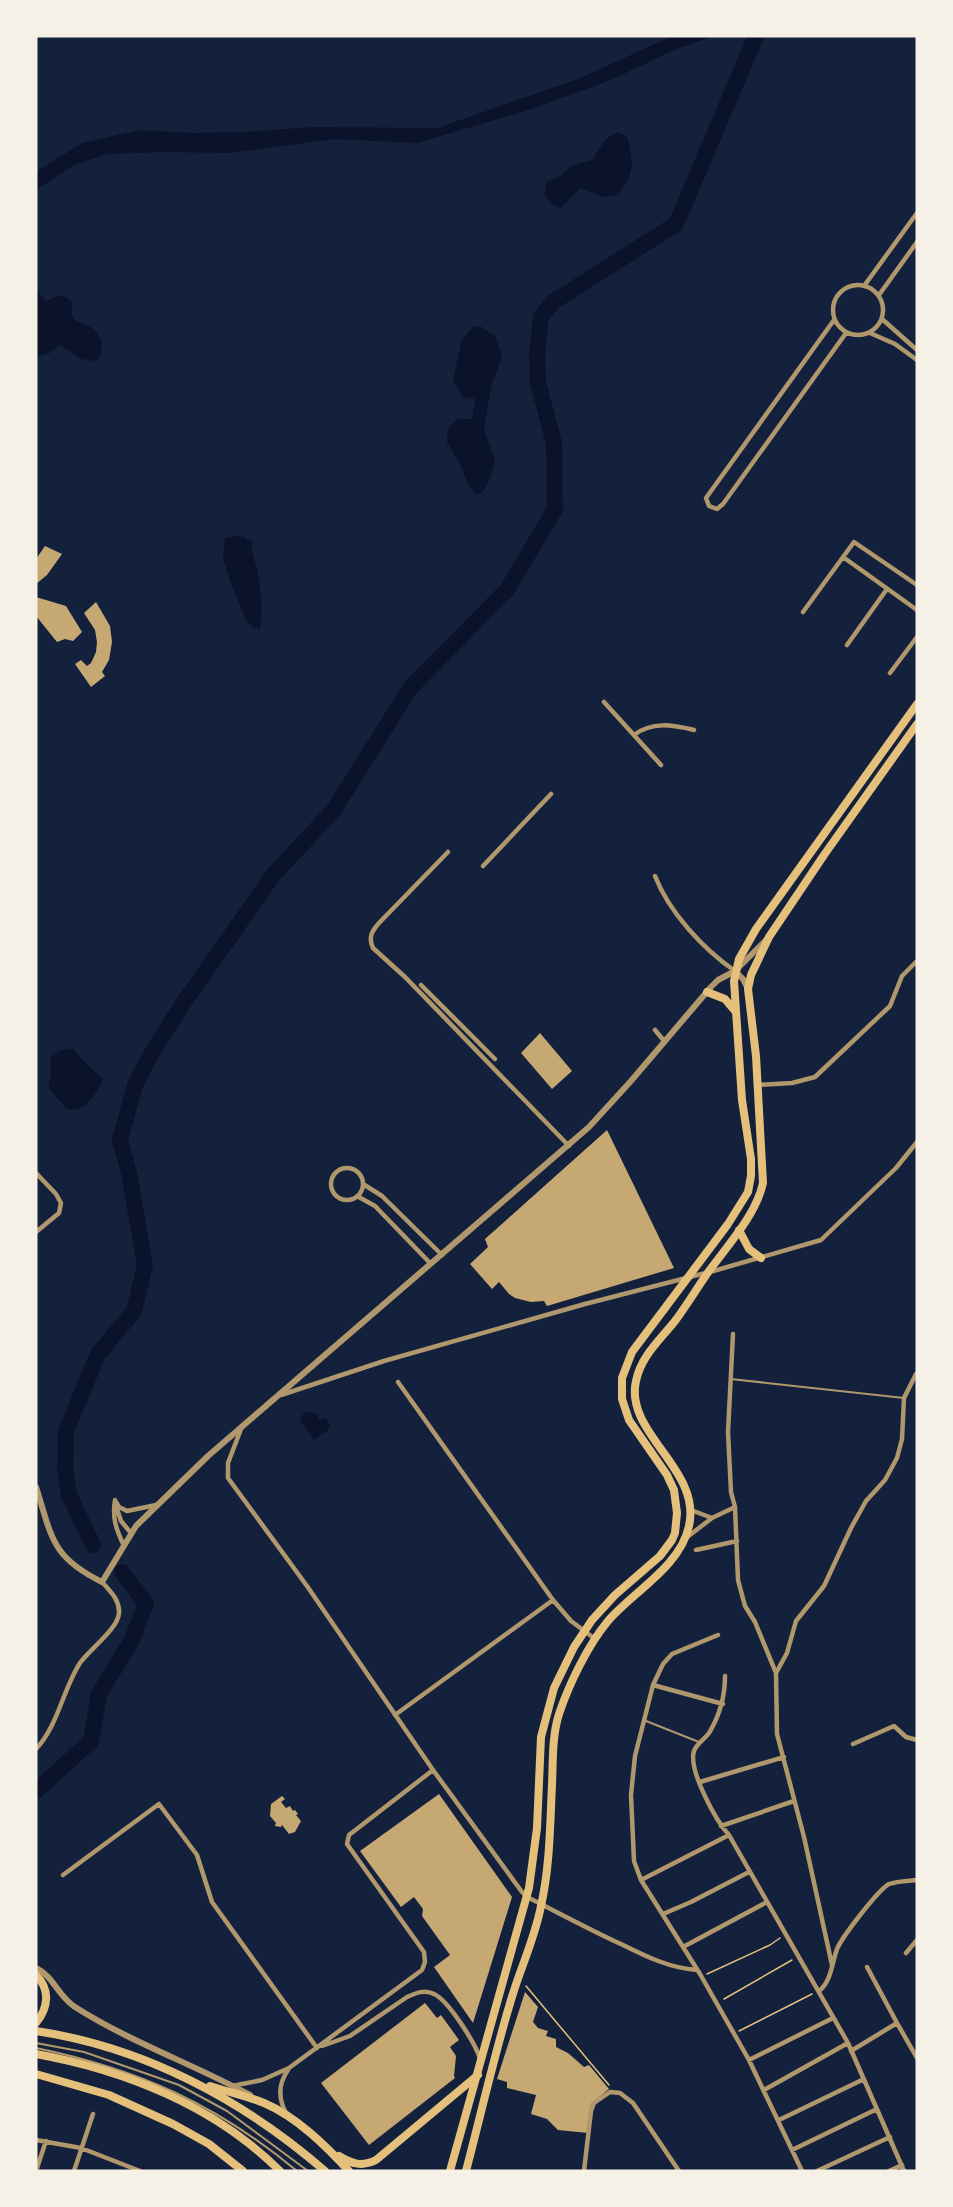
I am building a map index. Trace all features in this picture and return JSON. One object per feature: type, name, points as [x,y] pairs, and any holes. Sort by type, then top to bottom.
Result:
[{"type":"main road","points":[[450,2171],[527,1897],[537,1828],[541,1737],[545,1717],[561,1670],[584,1631],[615,1595],[660,1556],[675,1533],[678,1513],[674,1490],[667,1475],[629,1420],[621,1388],[625,1365],[632,1352],[736,1214],[748,1192],[751,1176],[733,991],[735,971],[756,929],[917,704]]},
{"type":"main road","points":[[466,2171],[519,1977],[542,1904],[549,1846],[554,1736],[559,1715],[572,1681],[595,1639],[624,1604],[665,1567],[686,1538],[690,1523],[686,1491],[673,1465],[638,1411],[636,1380],[648,1353],[675,1321],[739,1230],[760,1195],[763,1183],[756,1056],[748,989],[751,975],[769,937],[917,724]]},
{"type":"main road","points":[[708,992],[725,999],[736,1014]]},
{"type":"main road","points":[[739,1230],[749,1249],[762,1258]]},
{"type":"main road","points":[[36,1975],[46,1990],[47,2002],[43,2014],[36,2023]]},
{"type":"main road","points":[[36,2031],[115,2050],[183,2077],[265,2103],[348,2162],[357,2165],[370,2163],[478,2075]]},
{"type":"main road","points":[[36,2054],[105,2071],[172,2097],[228,2127],[280,2171]]},
{"type":"main road","points":[[36,2076],[46,2076],[109,2095],[173,2124],[252,2171]]},
{"type":"main road","points":[[183,2077],[246,2111],[325,2171]]},
{"type":"main road","points":[[209,2144],[243,2171]]},
{"type":"main road","points":[[328,2148],[350,2171]]},
{"type":"street","points":[[864,286],[917,213]]},
{"type":"street","points":[[879,296],[917,242]]},
{"type":"street","points":[[834,320],[846,333],[858,336],[870,333],[882,319],[883,307],[879,296],[864,286],[851,286],[841,292],[834,302],[834,320],[706,498],[709,506],[717,509],[723,504],[846,333]]},
{"type":"street","points":[[882,319],[917,350]]},
{"type":"street","points":[[870,333],[895,344],[917,360]]},
{"type":"street","points":[[803,612],[854,542],[917,585]]},
{"type":"street","points":[[843,557],[917,610]]},
{"type":"street","points":[[847,645],[887,588]]},
{"type":"street","points":[[890,673],[917,637]]},
{"type":"street","points":[[604,702],[661,765]]},
{"type":"street","points":[[634,735],[643,728],[658,726],[694,730]]},
{"type":"street","points":[[483,866],[551,794]]},
{"type":"street","points":[[448,852],[385,915],[370,938],[373,948],[405,977],[420,985],[495,1059]]},
{"type":"street","points":[[655,876],[663,895],[674,911],[721,962],[743,979],[748,989]]},
{"type":"street","points":[[701,941],[704,935]]},
{"type":"street","points":[[102,1582],[131,1533],[156,1504],[275,1397],[569,1146],[600,1115],[718,980],[735,971],[769,937]]},
{"type":"street","points":[[757,1085],[792,1083],[815,1077],[890,1006],[902,976],[917,961]]},
{"type":"street","points":[[405,977],[411,971]]},
{"type":"street","points":[[420,985],[569,1146]]},
{"type":"street","points":[[655,1030],[665,1042]]},
{"type":"street","points":[[275,1397],[384,1360],[585,1304],[708,1273],[813,1242],[825,1236],[896,1168],[917,1142]]},
{"type":"street","points":[[357,1196],[363,1184],[361,1174],[350,1169],[340,1169],[333,1176],[331,1185],[334,1195],[343,1200],[357,1196],[375,1206],[431,1264]]},
{"type":"street","points":[[36,1173],[56,1194],[61,1203],[58,1213],[36,1232]]},
{"type":"street","points":[[363,1184],[382,1196],[442,1255]]},
{"type":"street","points":[[734,1334],[728,1432],[731,1492],[735,1507],[738,1580],[745,1606],[755,1622],[776,1673],[777,1734],[804,1837],[832,1965]]},
{"type":"street","points":[[776,1673],[787,1653],[796,1621],[824,1586],[866,1501],[885,1480],[897,1458],[902,1439],[904,1398],[916,1374]]},
{"type":"street","points":[[398,1382],[553,1600],[571,1621],[595,1639]]},
{"type":"street","points":[[242,1427],[228,1463],[228,1478],[301,1577],[510,1877],[527,1897],[579,1925],[656,1960],[683,1969],[697,1970]]},
{"type":"street","points":[[36,1487],[54,1544],[65,1558],[84,1573],[102,1582],[119,1606],[118,1620],[81,1663],[69,1682],[48,1730],[36,1749]]},
{"type":"street","points":[[115,1500],[119,1507],[127,1511],[156,1504]]},
{"type":"street","points":[[115,1500],[118,1515],[131,1533]]},
{"type":"street","points":[[115,1500],[114,1525],[124,1546]]},
{"type":"street","points":[[686,1538],[712,1518],[735,1507]]},
{"type":"street","points":[[690,1510],[712,1518]]},
{"type":"street","points":[[696,1550],[737,1541]]},
{"type":"street","points":[[395,1715],[553,1600]]},
{"type":"street","points":[[718,1635],[672,1654],[663,1664],[653,1685],[635,1756],[631,1795],[634,1861],[641,1880],[717,2003],[749,2060],[802,2171]]},
{"type":"street","points":[[725,1676],[723,1704],[707,1736],[699,1742],[692,1759],[705,1797],[848,2043],[904,2171]]},
{"type":"street","points":[[653,1685],[723,1704]]},
{"type":"street","points":[[853,1744],[894,1726],[906,1737],[917,1740]]},
{"type":"street","points":[[700,1782],[784,1757]]},
{"type":"street","points":[[232,2086],[261,2080],[289,2068],[422,1970],[425,1956],[421,1947],[347,1844],[349,1835],[434,1770]]},
{"type":"street","points":[[721,1826],[794,1801]]},
{"type":"street","points":[[63,1875],[159,1804],[197,1855],[212,1902],[317,2048]]},
{"type":"street","points":[[641,1880],[729,1835]]},
{"type":"street","points":[[663,1914],[749,1872]]},
{"type":"street","points":[[819,1991],[824,1987],[844,1937],[882,1890],[893,1883],[917,1880]]},
{"type":"street","points":[[683,1947],[766,1902]]},
{"type":"street","points":[[906,1953],[917,1940]]},
{"type":"street","points":[[867,1967],[917,2058]]},
{"type":"street","points":[[36,1968],[51,1980],[73,2005],[151,2047],[265,2103]]},
{"type":"street","points":[[317,2048],[350,2036],[407,1997],[422,1992],[435,1994],[442,2000],[473,2041],[481,2063]]},
{"type":"street","points":[[749,2060],[833,2018]]},
{"type":"street","points":[[852,2051],[897,2024]]},
{"type":"street","points":[[764,2090],[848,2043]]},
{"type":"street","points":[[289,2068],[283,2076],[280,2096],[282,2106],[293,2121]]},
{"type":"street","points":[[778,2120],[864,2079]]},
{"type":"street","points":[[584,2171],[591,2111],[594,2103],[610,2092],[620,2093],[633,2103],[679,2171]]},
{"type":"street","points":[[792,2150],[877,2109]]},
{"type":"street","points":[[74,2171],[93,2114]]},
{"type":"street","points":[[817,2171],[890,2137]]},
{"type":"street","points":[[36,2140],[81,2148],[140,2171]]},
{"type":"street","points":[[36,2171],[46,2142]]},
{"type":"street","points":[[889,2171],[902,2165]]},
{"type":"lane","points":[[731,1379],[904,1398]]},
{"type":"lane","points":[[645,1721],[699,1742]]},
{"type":"lane","points":[[36,2043],[84,2052],[180,2085],[227,2111],[308,2171]]},
{"type":"lane","points":[[36,2048],[83,2058],[179,2094],[224,2117],[297,2171]]},
{"type":"path","points":[[697,1970],[709,1974],[786,1935]]},
{"type":"path","points":[[717,2003],[798,1957]]},
{"type":"path","points":[[519,1977],[616,2093]]},
{"type":"path","points":[[734,2034],[819,1991]]},
{"type":"water","points":[[672,36],[714,36],[674,50],[611,80],[529,110],[417,143],[335,139],[230,153],[107,154],[74,165],[36,190],[36,172],[82,143],[140,130],[195,133],[312,127],[437,128],[578,79]]},
{"type":"water","points":[[617,132],[627,136],[632,160],[628,180],[618,195],[603,197],[580,188],[561,208],[552,204],[545,196],[546,182],[560,176],[574,165],[592,160],[605,140]]},
{"type":"water","points":[[36,289],[46,301],[61,296],[73,303],[71,315],[75,320],[92,328],[101,341],[101,355],[96,361],[81,359],[60,345],[50,353],[36,357]]},
{"type":"water","points":[[480,326],[496,337],[502,357],[491,387],[484,430],[495,460],[490,479],[482,493],[476,495],[468,485],[460,464],[447,442],[448,428],[458,419],[472,419],[475,399],[463,397],[453,381],[461,342],[473,327]]},
{"type":"water","points":[[236,536],[251,540],[253,545],[251,548],[259,578],[261,598],[260,630],[246,620],[223,558],[225,538]]},
{"type":"water","points":[[73,1048],[87,1065],[103,1078],[93,1097],[77,1110],[66,1109],[48,1086],[51,1078],[50,1058],[61,1050]]},
{"type":"water","points":[[307,1412],[315,1413],[320,1420],[326,1418],[330,1425],[327,1431],[314,1440],[300,1420],[301,1416]]},
{"type":"building","points":[[45,546],[62,554],[47,575],[36,584],[36,559]]},
{"type":"building","points":[[36,597],[66,606],[82,632],[73,641],[65,639],[57,642],[36,616]]},
{"type":"building","points":[[96,602],[110,626],[112,642],[109,660],[102,672],[105,676],[91,687],[75,664],[81,660],[87,666],[96,652],[95,630],[84,613]]},
{"type":"building","points":[[540,1033],[572,1071],[552,1089],[521,1053]]},
{"type":"building","points":[[607,1130],[674,1268],[547,1306],[544,1301],[531,1302],[515,1298],[499,1282],[492,1289],[470,1264],[488,1247],[485,1239]]},
{"type":"building","points":[[439,1794],[512,1897],[473,2023],[434,1967],[450,1955],[422,1916],[423,1909],[414,1897],[401,1907],[360,1851]]},
{"type":"building","points":[[282,1796],[285,1799],[281,1802],[286,1808],[290,1806],[293,1811],[295,1810],[301,1821],[295,1832],[289,1834],[282,1825],[281,1827],[275,1826],[276,1823],[270,1816],[271,1804]]},
{"type":"building","points":[[525,1992],[538,2007],[533,2022],[538,2028],[548,2031],[546,2036],[556,2039],[556,2047],[568,2053],[584,2067],[589,2065],[609,2089],[591,2104],[588,2133],[558,2130],[547,2119],[531,2114],[536,2095],[507,2088],[507,2082],[497,2079]]},
{"type":"building","points":[[425,2003],[437,2018],[441,2015],[459,2040],[450,2047],[456,2056],[455,2078],[369,2145],[321,2083]]},
{"type":"waterway","points":[[93,1545],[69,1495],[65,1468],[66,1431],[98,1354],[134,1311],[145,1265],[129,1173],[120,1140],[135,1085],[151,1054],[184,1002],[274,874],[333,811],[411,687],[507,590],[555,509],[554,443],[538,383],[537,355],[541,317],[553,302],[676,224],[756,36]]},
{"type":"waterway","points":[[36,1791],[91,1741],[99,1694],[132,1640],[146,1603],[122,1572]]}]
